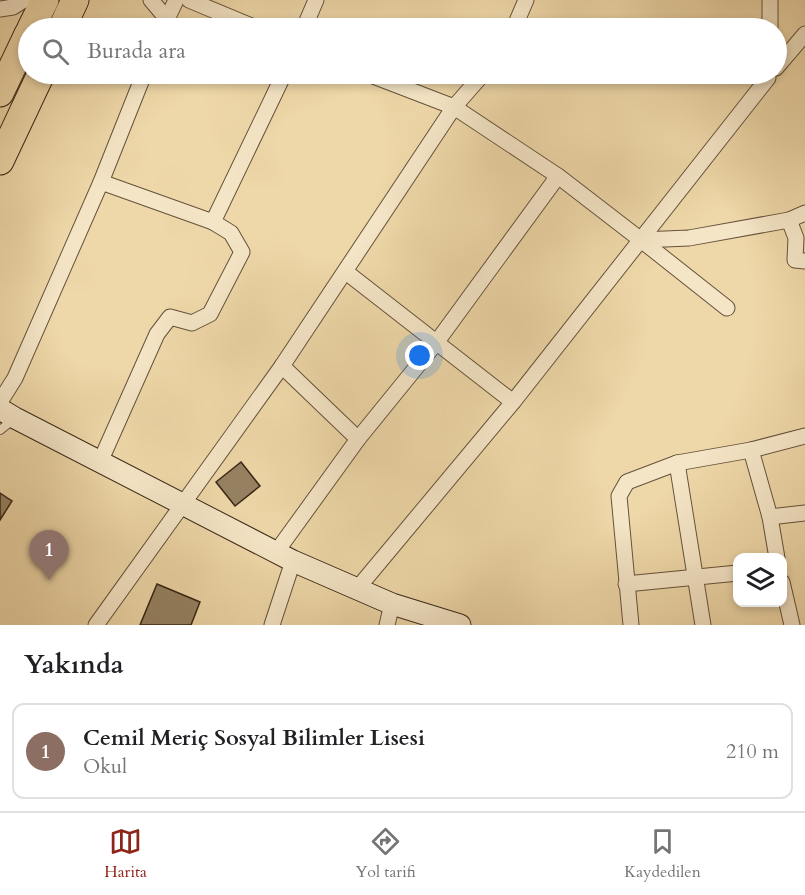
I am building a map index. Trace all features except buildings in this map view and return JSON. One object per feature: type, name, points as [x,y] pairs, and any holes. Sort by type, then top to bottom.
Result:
[{"type":"highway","points":[[36,18],[45,0]]},
{"type":"highway","points":[[67,18],[75,0]]},
{"type":"highway","points":[[0,93],[18,55]]},
{"type":"highway","points":[[0,161],[36,84]]},
{"type":"street","points":[[0,9],[24,0]]},
{"type":"street","points":[[76,18],[91,0]]},
{"type":"street","points":[[151,0],[162,18]]},
{"type":"street","points":[[158,0],[163,18]]},
{"type":"street","points":[[168,18],[176,0]]},
{"type":"street","points":[[189,0],[232,18]]},
{"type":"street","points":[[308,18],[316,0]]},
{"type":"street","points":[[518,18],[526,0]]},
{"type":"street","points":[[770,0],[770,18]]},
{"type":"street","points":[[787,55],[805,34]]},
{"type":"street","points":[[0,402],[15,378],[101,182],[140,84]]},
{"type":"street","points":[[213,222],[279,84]]},
{"type":"street","points":[[394,84],[454,107],[558,176],[727,308]]},
{"type":"street","points":[[96,625],[282,366],[346,273],[454,107],[474,84]]},
{"type":"street","points":[[357,589],[513,402],[762,84]]},
{"type":"street","points":[[272,625],[285,556],[358,439],[436,343],[558,176]]},
{"type":"street","points":[[100,462],[157,334],[170,317],[192,323],[210,314],[242,252],[231,232],[213,222],[101,182]]},
{"type":"street","points":[[641,240],[689,238],[789,220],[805,213]]},
{"type":"street","points":[[789,220],[796,238],[795,261],[805,261]]},
{"type":"street","points":[[346,273],[513,402]]},
{"type":"street","points":[[282,366],[358,439]]},
{"type":"street","points":[[4,420],[100,462],[285,556],[357,589],[392,604],[460,625]]},
{"type":"street","points":[[631,625],[619,496],[627,482],[677,463],[751,450],[805,436]]},
{"type":"street","points":[[751,450],[770,517],[776,553]]},
{"type":"street","points":[[677,463],[703,625]]},
{"type":"street","points":[[770,517],[805,513]]},
{"type":"street","points":[[626,584],[733,573]]},
{"type":"street","points":[[787,601],[792,625]]},
{"type":"street","points":[[387,625],[392,604]]},
{"type":"street","points":[[799,625],[805,624]]},
{"type":"place","name":"Cemil Meriç Sosyal Bilimler Lisesi","points":[[49,580]]}]
